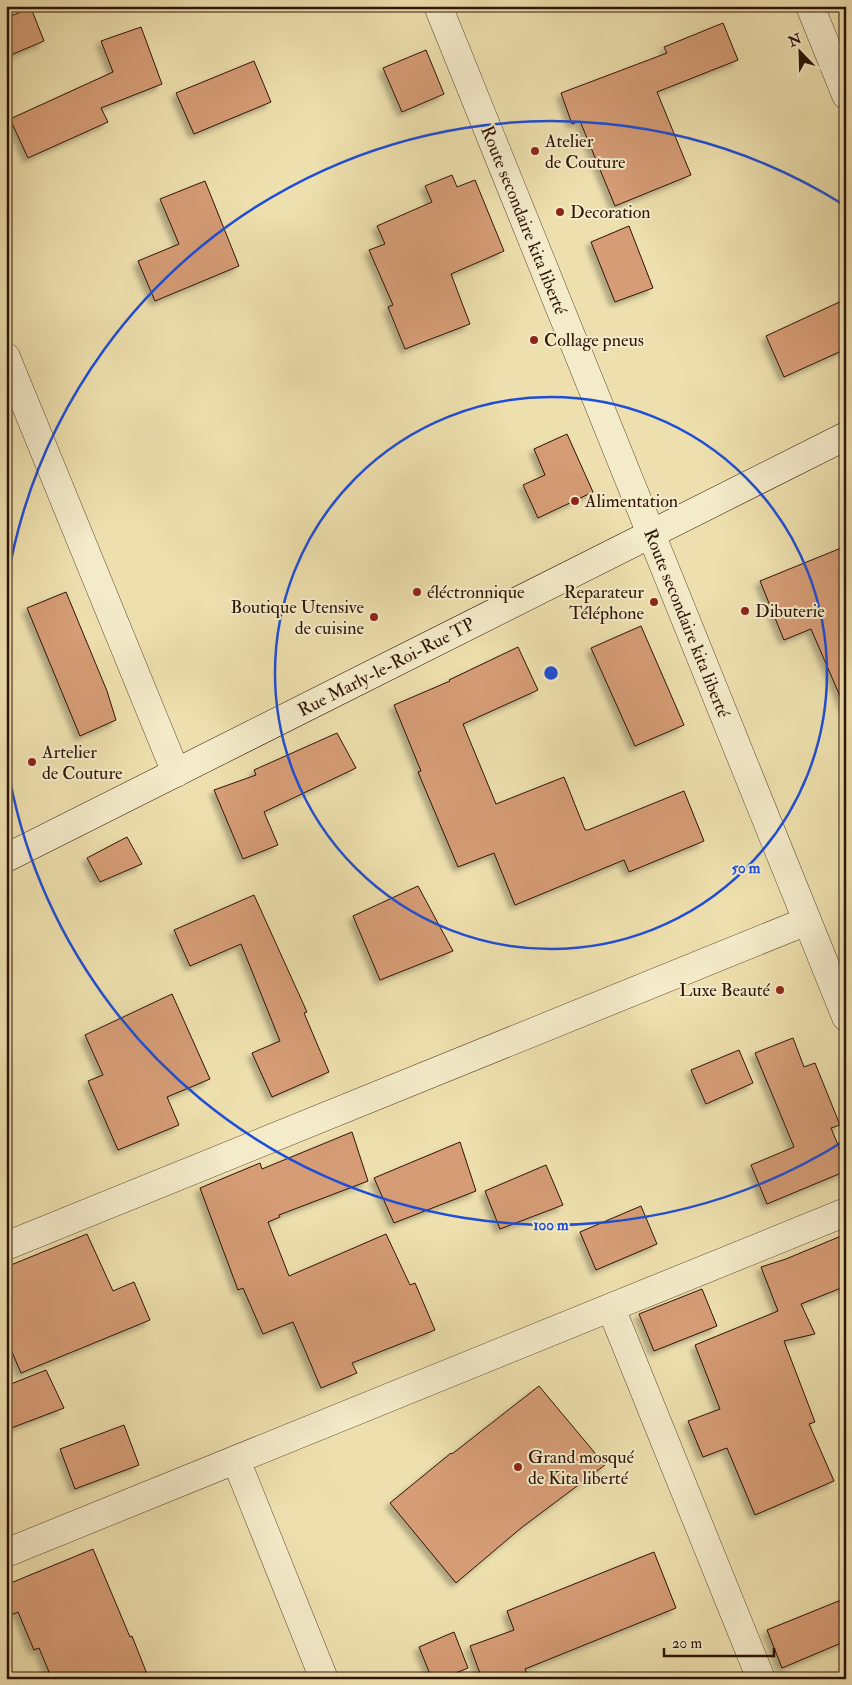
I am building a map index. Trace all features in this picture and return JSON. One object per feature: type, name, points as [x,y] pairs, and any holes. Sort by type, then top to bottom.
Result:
[{"type":"street","name":"Route secondaire kita liberté","points":[[438,6],[846,1017]]},
{"type":"street","points":[[810,6],[846,95]]},
{"type":"street","points":[[6,357],[176,773]]},
{"type":"street","name":"Rue Marly-le-Roi-Rue TP","points":[[6,858],[846,436]]},
{"type":"street","points":[[6,1246],[807,921]]},
{"type":"street","points":[[6,1553],[846,1212]]},
{"type":"street","points":[[611,1308],[760,1679]]},
{"type":"street","points":[[236,1460],[324,1679]]},
{"type":"building","points":[[31,8],[44,41],[6,57],[6,18]]},
{"type":"building","points":[[723,23],[738,60],[657,92],[691,175],[615,206],[580,121],[572,124],[561,93],[667,53],[664,47]]},
{"type":"building","points":[[141,27],[162,84],[101,108],[108,122],[28,158],[10,119],[113,72],[101,41]]},
{"type":"building","points":[[426,50],[444,94],[402,112],[383,68]]},
{"type":"building","points":[[254,61],[271,102],[194,134],[176,93]]},
{"type":"building","points":[[452,175],[457,187],[475,180],[504,251],[451,274],[470,324],[405,349],[388,307],[393,305],[369,250],[385,244],[377,226],[432,202],[425,186]]},
{"type":"building","points":[[205,181],[239,266],[155,301],[138,261],[179,244],[160,199]]},
{"type":"building","points":[[629,226],[653,288],[615,302],[591,242]]},
{"type":"building","points":[[846,299],[846,349],[784,377],[766,336]]},
{"type":"building","points":[[567,434],[593,492],[538,518],[523,485],[545,475],[534,449]]},
{"type":"building","points":[[846,546],[846,710],[811,629],[784,640],[760,581]]},
{"type":"building","points":[[66,592],[107,691],[116,720],[80,736],[27,608]]},
{"type":"building","points":[[641,626],[684,725],[635,746],[591,648]]},
{"type":"building","points":[[518,647],[538,690],[463,724],[496,804],[564,777],[585,830],[588,830],[684,791],[704,841],[629,872],[624,860],[515,905],[494,853],[458,867],[418,772],[421,771],[394,705],[450,681]]},
{"type":"building","points":[[337,733],[356,768],[264,812],[278,845],[243,859],[214,790],[256,775],[254,770]]},
{"type":"building","points":[[127,837],[142,864],[100,882],[87,858]]},
{"type":"building","points":[[418,886],[453,951],[380,980],[353,916]]},
{"type":"building","points":[[254,895],[307,1012],[304,1013],[329,1072],[272,1097],[252,1053],[280,1041],[241,944],[190,966],[174,930]]},
{"type":"building","points":[[172,994],[210,1079],[167,1097],[179,1125],[118,1150],[88,1081],[103,1075],[85,1035]]},
{"type":"building","points":[[793,1038],[804,1067],[815,1063],[840,1125],[831,1128],[846,1164],[846,1171],[767,1204],[751,1165],[794,1147],[755,1053]]},
{"type":"building","points":[[739,1050],[753,1083],[706,1104],[691,1070]]},
{"type":"building","points":[[352,1132],[368,1181],[279,1215],[280,1217],[268,1222],[289,1276],[386,1234],[410,1285],[415,1283],[435,1330],[352,1363],[357,1373],[321,1388],[293,1322],[263,1334],[243,1288],[238,1290],[200,1188],[260,1163],[262,1169]]},
{"type":"building","points":[[460,1142],[476,1191],[394,1223],[374,1178]]},
{"type":"building","points":[[546,1165],[563,1205],[500,1229],[485,1191]]},
{"type":"building","points":[[641,1206],[657,1244],[596,1270],[580,1232]]},
{"type":"building","points":[[87,1234],[113,1291],[134,1282],[150,1320],[21,1373],[6,1338],[6,1267]]},
{"type":"building","points":[[846,1234],[846,1286],[801,1304],[815,1334],[784,1341],[815,1422],[809,1424],[834,1481],[755,1515],[727,1448],[703,1457],[688,1421],[720,1409],[695,1345],[778,1311],[761,1267],[786,1259]]},
{"type":"building","points":[[702,1289],[717,1326],[654,1351],[639,1314]]},
{"type":"building","points":[[46,1370],[64,1408],[6,1430],[6,1386]]},
{"type":"building","points":[[539,1386],[605,1465],[521,1528],[456,1583],[390,1503],[451,1453]]},
{"type":"building","points":[[124,1425],[139,1465],[75,1489],[60,1449]]},
{"type":"building","points":[[93,1549],[149,1679],[52,1679],[39,1648],[34,1650],[18,1612],[6,1617],[6,1585]]},
{"type":"building","points":[[654,1552],[676,1608],[525,1669],[529,1679],[482,1679],[470,1646],[514,1630],[507,1611]]},
{"type":"building","points":[[846,1598],[846,1641],[782,1668],[767,1630]]},
{"type":"building","points":[[454,1632],[468,1668],[441,1679],[432,1679],[419,1647]]},
{"type":"place","name":"Atelier de Couture","points":[[535,151]]},
{"type":"place","name":"Decoration","points":[[560,212]]},
{"type":"place","name":"Collage pneus","points":[[534,340]]},
{"type":"place","name":"Alimentation","points":[[575,501]]},
{"type":"place","name":"éléctronnique","points":[[417,592]]},
{"type":"place","name":"Reparateur Téléphone","points":[[654,602]]},
{"type":"place","name":"Dibuterie","points":[[745,611]]},
{"type":"place","name":"Boutique Utensive de cuisine","points":[[374,617]]},
{"type":"place","name":"Artelier de Couture","points":[[32,762]]},
{"type":"place","name":"Luxe Beauté","points":[[780,990]]},
{"type":"place","name":"Grand mosqué de Kita liberté","points":[[518,1467]]}]
